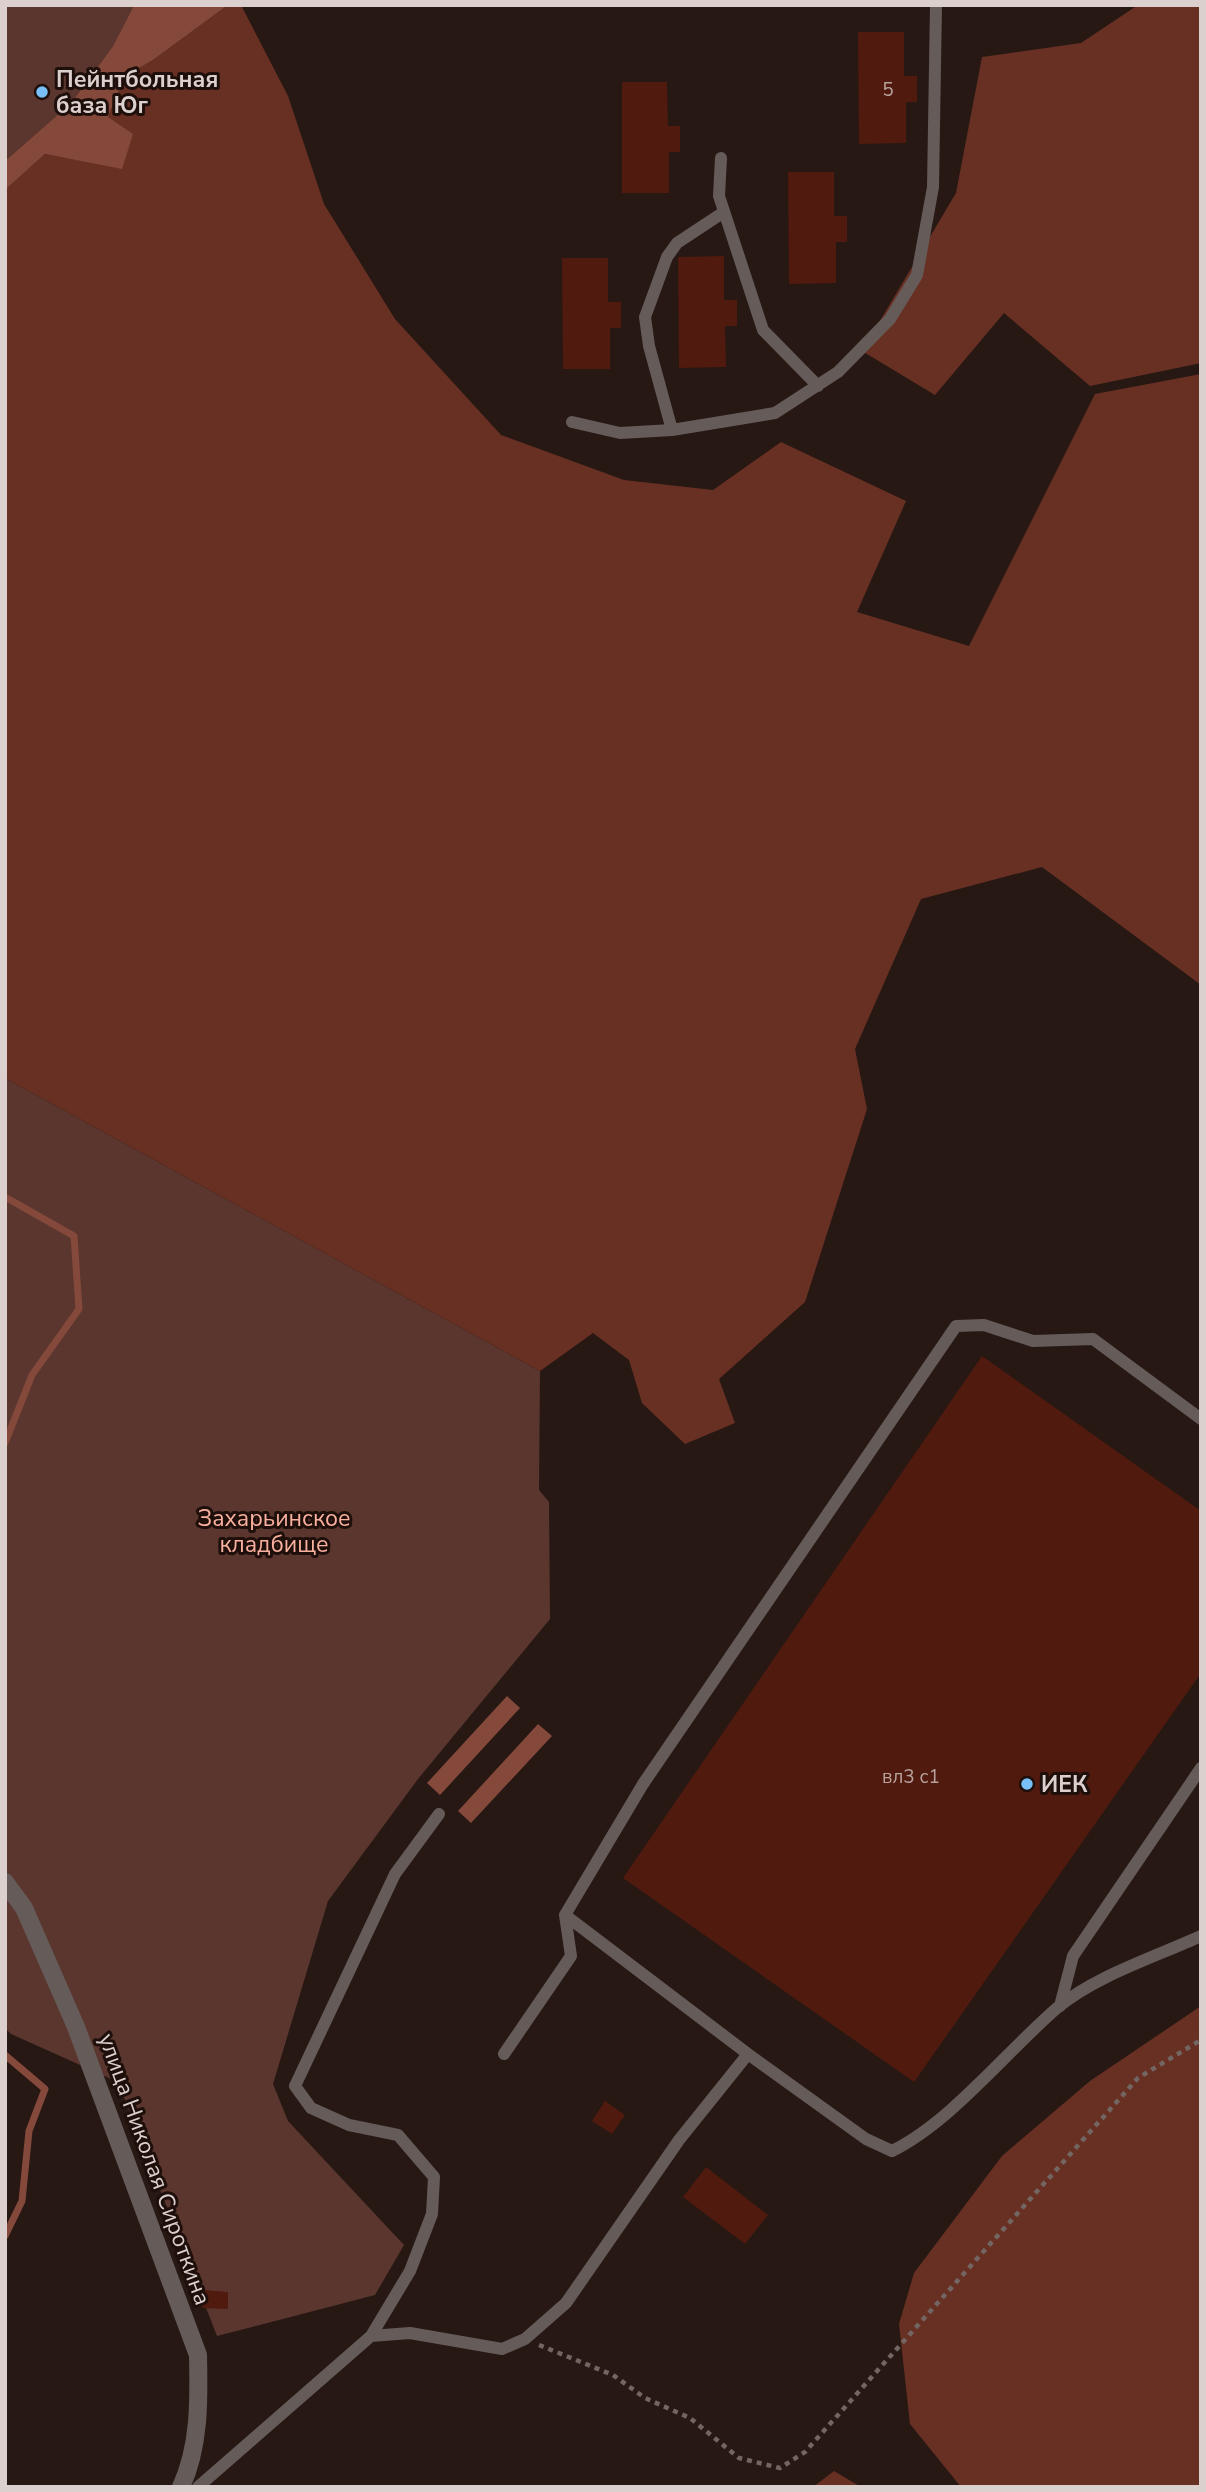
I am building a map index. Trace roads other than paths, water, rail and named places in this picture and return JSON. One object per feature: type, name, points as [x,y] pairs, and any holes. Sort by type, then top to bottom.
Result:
[{"type":"street","name":"улица Николая Сироткина","points":[[5,1882],[24,1908],[76,2027],[198,2355],[199,2410],[189,2469],[181,2487]]},
{"type":"lane","points":[[572,422],[620,433],[672,430],[775,413],[838,372],[890,319],[917,275],[933,187],[936,5]]},
{"type":"lane","points":[[721,158],[719,196],[763,330],[818,386]]},
{"type":"lane","points":[[672,430],[649,346],[645,317],[667,257],[677,243],[724,212]]},
{"type":"lane","points":[[504,2054],[571,1956],[565,1915],[643,1784],[956,1326],[984,1325],[1033,1341],[1093,1339],[1201,1419]]},
{"type":"lane","points":[[1060,2007],[1073,1956],[1201,1768]]},
{"type":"lane","points":[[198,2487],[370,2336],[410,2271],[432,2214],[434,2177],[398,2135],[349,2125],[311,2108],[295,2085],[395,1874],[439,1814]]},
{"type":"lane","points":[[565,1915],[748,2054],[866,2139],[892,2151],[910,2142],[947,2111],[1060,2007],[1097,1983],[1201,1936]]},
{"type":"lane","points":[[370,2336],[411,2333],[502,2349],[525,2339],[566,2303],[679,2140],[748,2054]]},
{"type":"waterway","points":[[5,1197],[74,1236],[79,1309],[32,1375],[5,1443]]},
{"type":"waterway","points":[[5,2055],[45,2089],[29,2131],[22,2201],[5,2236]]},
{"type":"place","name":"Пейнтбольная база Юг","points":[[42,92]]},
{"type":"place","name":"ИЕК","points":[[1027,1784]]},
{"type":"park label","name":"Захарьинское кладбище","points":[[274,1531]]}]
